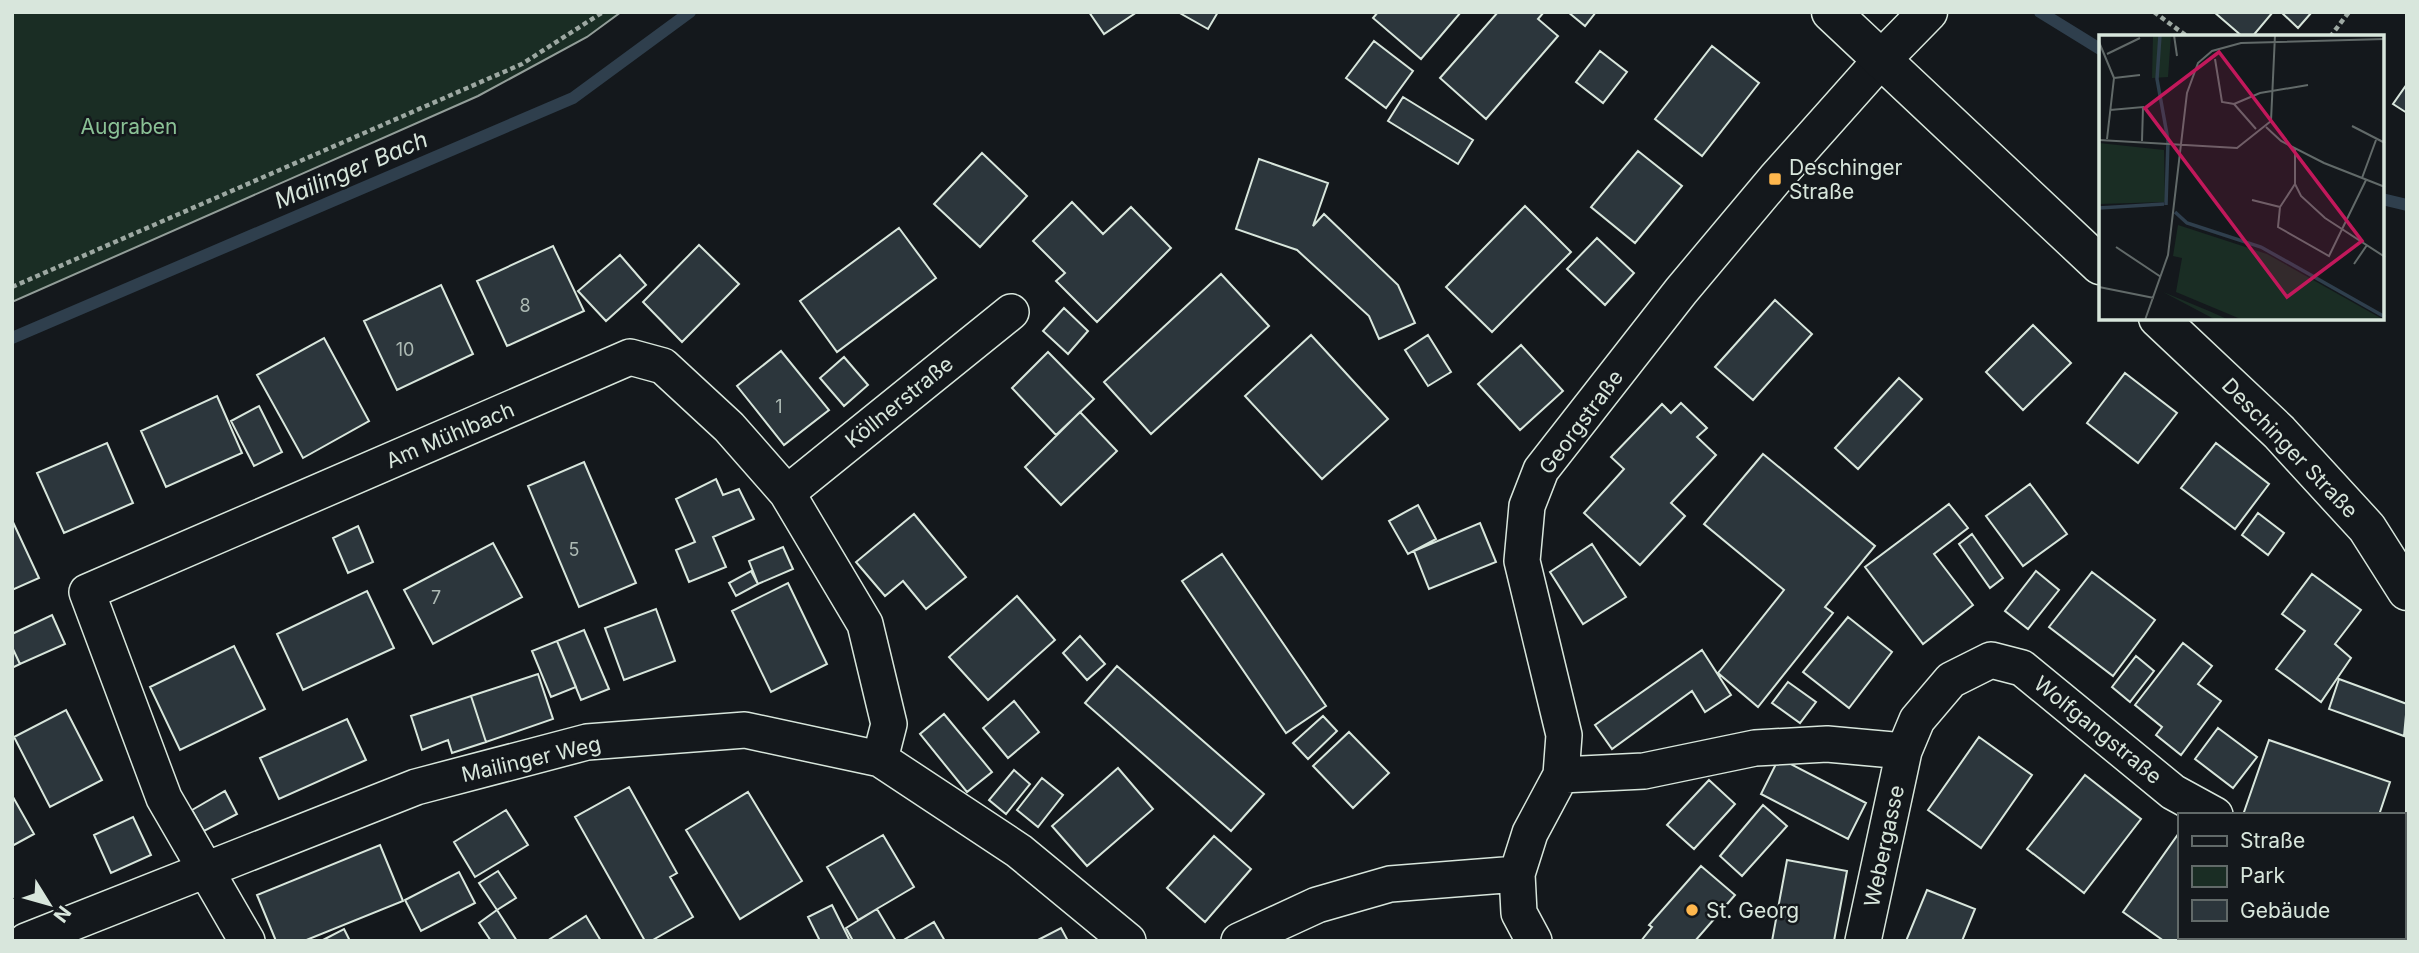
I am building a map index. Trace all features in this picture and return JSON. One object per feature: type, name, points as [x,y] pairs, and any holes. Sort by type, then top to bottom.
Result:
[{"type":"street","points":[[1831,12],[2099,263]]},
{"type":"street","points":[[1881,60],[1928,12]]},
{"type":"street","name":"Georgstraße","points":[[1534,941],[1519,913],[1517,874],[1530,833],[1561,775],[1564,735],[1522,561],[1527,506],[1542,470],[1681,291],[1881,60]]},
{"type":"street","name":"Köllnerstraße","points":[[787,493],[1011,312]]},
{"type":"street","name":"Deschinger Straße","points":[[2160,320],[2279,432],[2368,528],[2407,591]]},
{"type":"street","name":"Am Mühlbach","points":[[208,870],[164,798],[87,592],[630,357],[663,366],[729,427],[787,493],[865,624],[889,724],[880,759]]},
{"type":"street","name":"Wolfgangstraße","points":[[1904,751],[1917,720],[1951,680],[1991,660],[2022,668],[2173,792],[2211,813]]},
{"type":"street","name":"Mailinger Weg","points":[[26,941],[415,787],[587,742],[745,730],[880,759],[1019,851],[1128,941]]},
{"type":"street","points":[[1561,775],[1644,771],[1755,748],[1827,744],[1904,751]]},
{"type":"street","name":"Webergasse","points":[[1863,941],[1904,751]]},
{"type":"street","points":[[208,870],[247,941]]},
{"type":"street","points":[[1239,941],[1317,905],[1390,884],[1517,874]]},
{"type":"path","points":[[12,288],[522,64],[603,12]]},
{"type":"path","points":[[2154,12],[2185,35]]},
{"type":"path","points":[[2331,35],[2348,12]]},
{"type":"green space","name":"Augraben","points":[[12,12],[621,12],[587,37],[478,96],[12,302]]},
{"type":"building","points":[[1089,12],[1137,12],[1104,34]]},
{"type":"building","points":[[1178,12],[1218,12],[1208,29]]},
{"type":"building","points":[[1378,12],[1461,12],[1421,59],[1373,18]]},
{"type":"building","points":[[1498,12],[1544,12],[1538,19],[1558,36],[1486,119],[1440,78]]},
{"type":"building","points":[[1568,12],[1596,12],[1585,26]]},
{"type":"building","points":[[2214,12],[2273,12],[2254,35],[2241,35]]},
{"type":"building","points":[[2281,12],[2312,12],[2298,28]]},
{"type":"building","points":[[1374,41],[1413,71],[1386,108],[1346,78]]},
{"type":"building","points":[[1712,46],[1759,83],[1702,156],[1655,119]]},
{"type":"building","points":[[1600,51],[1627,72],[1603,103],[1576,82]]},
{"type":"building","points":[[2407,84],[2407,113],[2393,104]]},
{"type":"building","points":[[1403,97],[1473,140],[1458,164],[1388,121]]},
{"type":"building","points":[[1638,151],[1682,186],[1635,243],[1591,207]]},
{"type":"building","points":[[982,153],[1027,196],[980,247],[934,204]]},
{"type":"building","points":[[1259,159],[1328,183],[1313,226],[1324,214],[1398,285],[1415,323],[1379,339],[1369,316],[1297,250],[1236,229]]},
{"type":"building","points":[[1072,202],[1103,234],[1131,207],[1171,248],[1097,322],[1056,281],[1065,273],[1033,241]]},
{"type":"building","points":[[1525,206],[1571,252],[1492,332],[1446,287]]},
{"type":"building","points":[[899,228],[936,278],[837,352],[800,301]]},
{"type":"building","points":[[1597,238],[1634,273],[1605,305],[1567,269]]},
{"type":"building","points":[[699,245],[739,284],[682,342],[643,302]]},
{"type":"building","points":[[553,246],[584,311],[507,346],[477,281]]},
{"type":"building","points":[[620,255],[646,285],[606,321],[578,291]]},
{"type":"building","points":[[1221,274],[1269,326],[1151,434],[1104,382]]},
{"type":"building","points":[[441,285],[473,354],[397,390],[364,321]]},
{"type":"building","points":[[1775,300],[1812,334],[1753,400],[1715,367]]},
{"type":"building","points":[[1064,308],[1088,331],[1068,354],[1043,331]]},
{"type":"building","points":[[2033,325],[2071,363],[2023,410],[1986,372]]},
{"type":"building","points":[[1311,335],[1388,419],[1322,479],[1245,396]]},
{"type":"building","points":[[1428,335],[1451,372],[1428,386],[1405,350]]},
{"type":"building","points":[[324,338],[369,421],[303,458],[257,375]]},
{"type":"building","points":[[1521,345],[1563,391],[1520,430],[1478,384]]},
{"type":"building","points":[[781,351],[829,410],[784,445],[737,386]]},
{"type":"building","points":[[1048,352],[1094,399],[1056,435],[1012,388]]},
{"type":"building","points":[[844,357],[868,385],[844,406],[820,378]]},
{"type":"building","points":[[2125,373],[2177,413],[2138,463],[2087,423]]},
{"type":"building","points":[[1899,378],[1922,399],[1858,469],[1835,448]]},
{"type":"building","points":[[217,396],[242,453],[166,487],[141,431]]},
{"type":"building","points":[[1681,403],[1707,428],[1697,437],[1716,455],[1671,503],[1685,516],[1640,565],[1584,513],[1624,469],[1611,457],[1662,404],[1671,413]]},
{"type":"building","points":[[259,406],[282,452],[254,466],[231,421]]},
{"type":"building","points":[[1080,412],[1117,451],[1061,505],[1025,467]]},
{"type":"building","points":[[107,443],[133,503],[64,533],[37,473]]},
{"type":"building","points":[[2216,443],[2269,484],[2235,529],[2181,488]]},
{"type":"building","points":[[1763,454],[1875,546],[1825,607],[1833,613],[1758,707],[1718,673],[1784,590],[1704,524]]},
{"type":"building","points":[[584,462],[636,583],[579,607],[528,486]]},
{"type":"building","points":[[716,479],[723,495],[739,489],[754,519],[713,537],[726,567],[689,582],[676,550],[695,542],[676,499]]},
{"type":"building","points":[[2030,484],[2067,534],[2023,566],[1986,516]]},
{"type":"building","points":[[1949,504],[1968,528],[1934,554],[1973,605],[1923,644],[1865,567]]},
{"type":"building","points":[[1418,505],[1436,539],[1408,554],[1389,521]]},
{"type":"building","points":[[2258,513],[2284,533],[2268,555],[2242,535]]},
{"type":"building","points":[[914,514],[966,577],[926,609],[903,581],[885,596],[856,562]]},
{"type":"building","points":[[12,520],[39,578],[12,590]]},
{"type":"building","points":[[1480,523],[1496,562],[1429,589],[1414,551]]},
{"type":"building","points":[[358,526],[373,562],[348,573],[333,538]]},
{"type":"building","points":[[1972,534],[2003,578],[1990,588],[1959,544]]},
{"type":"building","points":[[493,543],[522,597],[433,644],[404,590]]},
{"type":"building","points":[[1592,544],[1626,597],[1583,624],[1550,572]]},
{"type":"building","points":[[783,547],[793,569],[758,584],[749,561]]},
{"type":"building","points":[[1222,554],[1326,706],[1286,733],[1182,581]]},
{"type":"building","points":[[751,571],[758,584],[736,596],[729,583]]},
{"type":"building","points":[[2036,571],[2059,590],[2028,629],[2005,611]]},
{"type":"building","points":[[2092,572],[2155,620],[2113,676],[2049,627]]},
{"type":"building","points":[[2312,574],[2361,610],[2335,644],[2351,658],[2321,702],[2276,669],[2305,631],[2282,614]]},
{"type":"building","points":[[788,583],[827,664],[771,692],[732,611]]},
{"type":"building","points":[[367,591],[394,648],[303,690],[277,634]]},
{"type":"building","points":[[1017,596],[1055,640],[988,700],[949,657]]},
{"type":"building","points":[[656,609],[675,661],[624,680],[605,628]]},
{"type":"building","points":[[52,615],[65,644],[20,664],[12,647],[12,634]]},
{"type":"building","points":[[1848,617],[1892,652],[1849,708],[1803,672]]},
{"type":"building","points":[[584,630],[609,689],[581,700],[557,641]]},
{"type":"building","points":[[1080,636],[1105,664],[1087,680],[1063,653]]},
{"type":"building","points":[[557,641],[576,687],[551,697],[532,651]]},
{"type":"building","points":[[2183,643],[2212,666],[2198,684],[2221,701],[2181,755],[2156,735],[2162,727],[2135,705]]},
{"type":"building","points":[[234,646],[265,709],[180,750],[150,687]]},
{"type":"building","points":[[12,647],[20,664],[12,668]]},
{"type":"building","points":[[1702,650],[1731,695],[1705,712],[1692,691],[1612,749],[1595,725]]},
{"type":"building","points":[[2136,656],[2154,671],[2130,702],[2112,687]]},
{"type":"building","points":[[1117,666],[1264,794],[1231,831],[1085,703]]},
{"type":"building","points":[[538,674],[553,719],[486,742],[471,696]]},
{"type":"building","points":[[2339,679],[2407,704],[2404,736],[2329,709]]},
{"type":"building","points":[[1788,682],[1816,702],[1800,723],[1772,703]]},
{"type":"building","points":[[471,696],[486,742],[452,753],[448,740],[422,750],[411,716]]},
{"type":"building","points":[[1014,701],[1039,732],[1008,758],[983,728]]},
{"type":"building","points":[[66,710],[102,780],[50,807],[14,737]]},
{"type":"building","points":[[944,714],[992,772],[967,792],[920,734]]},
{"type":"building","points":[[1323,716],[1337,731],[1308,759],[1293,743]]},
{"type":"building","points":[[347,719],[366,760],[279,799],[260,758]]},
{"type":"building","points":[[2218,728],[2257,757],[2233,788],[2195,759]]},
{"type":"building","points":[[1349,732],[1389,773],[1353,808],[1313,766]]},
{"type":"building","points":[[1979,737],[2032,775],[1981,848],[1928,810]]},
{"type":"building","points":[[2269,740],[2390,782],[2380,813],[2244,813]]},
{"type":"building","points":[[1779,758],[1866,803],[1848,839],[1761,794]]},
{"type":"building","points":[[1118,768],[1153,809],[1087,866],[1052,826]]},
{"type":"building","points":[[1014,770],[1030,784],[1006,814],[989,800]]},
{"type":"building","points":[[2085,775],[2141,819],[2084,893],[2027,849]]},
{"type":"building","points":[[1042,778],[1063,795],[1038,827],[1017,810]]},
{"type":"building","points":[[1709,780],[1735,804],[1694,849],[1667,825]]},
{"type":"building","points":[[629,787],[677,873],[670,877],[693,917],[651,941],[645,941],[575,817]]},
{"type":"building","points":[[225,791],[237,814],[204,831],[192,810]]},
{"type":"building","points":[[748,792],[802,881],[740,919],[686,830]]},
{"type":"building","points":[[12,798],[34,834],[12,846]]},
{"type":"building","points":[[1763,805],[1787,826],[1742,876],[1720,856]]},
{"type":"building","points":[[506,810],[528,845],[475,877],[454,842]]},
{"type":"building","points":[[133,817],[151,855],[111,873],[94,835]]},
{"type":"building","points":[[2178,834],[2178,939],[2197,939],[2196,941],[2164,941],[2123,912]]},
{"type":"building","points":[[883,835],[914,887],[858,920],[827,867]]},
{"type":"building","points":[[1214,836],[1251,869],[1205,922],[1167,888]]},
{"type":"building","points":[[380,845],[403,901],[304,941],[276,941],[257,895]]},
{"type":"building","points":[[1787,860],[1847,871],[1834,941],[1772,941]]},
{"type":"building","name":"St. Georg","points":[[1701,866],[1735,895],[1695,941],[1641,941],[1652,927],[1649,925]]},
{"type":"building","points":[[498,871],[516,898],[497,910],[479,883]]},
{"type":"building","points":[[459,872],[475,903],[421,931],[405,900]]},
{"type":"building","points":[[1927,890],[1975,909],[1962,941],[1906,941]]},
{"type":"building","points":[[832,905],[850,941],[820,941],[808,917]]},
{"type":"building","points":[[877,909],[896,941],[853,941],[846,928]]},
{"type":"building","points":[[497,910],[517,941],[491,941],[479,923]]},
{"type":"building","points":[[586,916],[601,941],[547,941]]},
{"type":"building","points":[[934,922],[945,941],[902,941]]},
{"type":"building","points":[[1061,928],[1068,941],[1036,941]]},
{"type":"building","points":[[344,929],[350,941],[321,941]]},
{"type":"building","points":[[2286,939],[2289,941],[2267,941]]},
{"type":"waterway","name":"Mailinger Bach","points":[[12,338],[573,98],[690,12]]},
{"type":"waterway","points":[[2040,12],[2099,48]]},
{"type":"waterway","points":[[2384,199],[2407,205]]},
{"type":"place","name":"Deschinger Straße","points":[[1775,179]]},
{"type":"place","name":"St. Georg","points":[[1692,910]]}]
